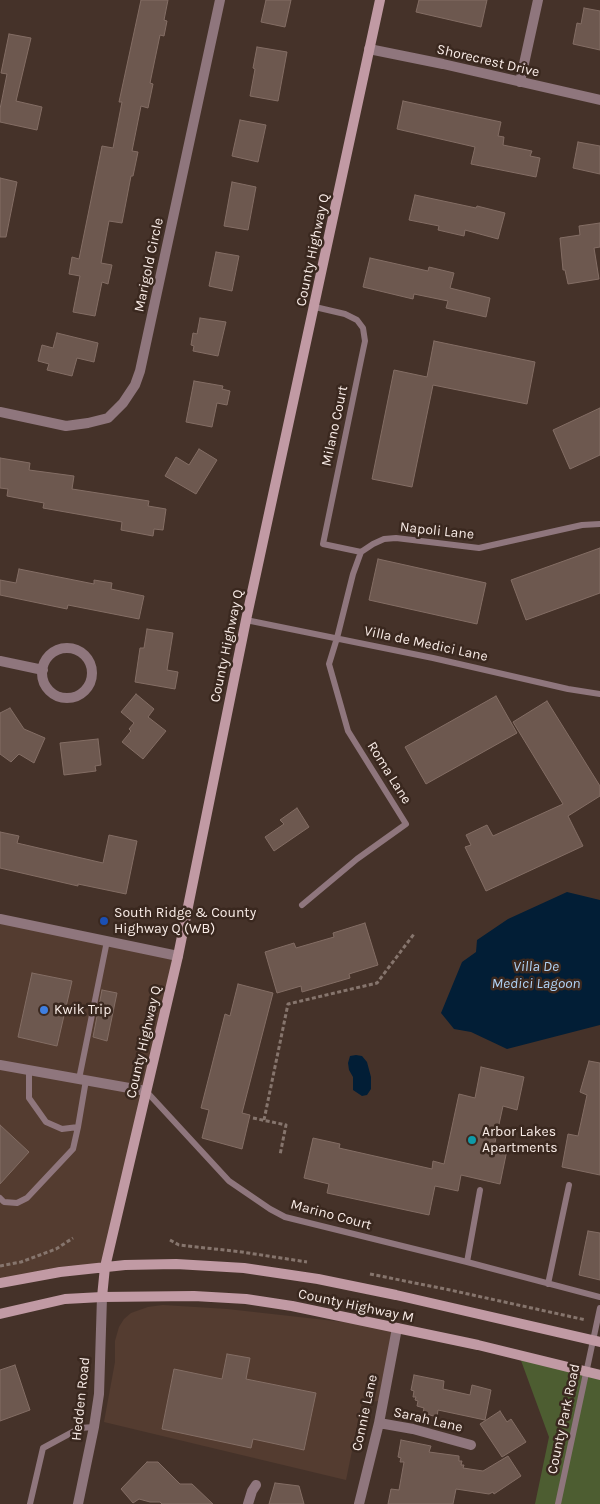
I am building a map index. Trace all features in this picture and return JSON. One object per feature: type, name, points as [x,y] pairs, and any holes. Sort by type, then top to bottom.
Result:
[{"type":"main road","name":"County Highway Q","points":[[102,1296],[105,1267],[178,956],[246,620],[315,308],[380,0]]},
{"type":"main road","name":"County Highway M","points":[[0,1283],[60,1272],[105,1267],[176,1264],[267,1271],[396,1295],[597,1341]]},
{"type":"main road","name":"County Highway M","points":[[0,1314],[65,1300],[102,1296],[194,1296],[246,1299],[275,1303],[478,1345],[600,1375]]},
{"type":"street","name":"Marigold Circle","points":[[0,412],[66,426],[88,423],[108,418],[123,403],[135,385],[140,371],[220,0]]},
{"type":"street","points":[[520,82],[538,0]]},
{"type":"street","name":"Shorecrest Drive","points":[[369,49],[600,100]]},
{"type":"street","points":[[70,648],[77,650],[90,662],[92,678],[89,686],[77,697],[60,698],[47,688],[43,681],[43,670],[48,658],[54,652],[70,648]]},
{"type":"street","points":[[0,661],[43,670]]},
{"type":"street","points":[[0,919],[178,956]]},
{"type":"street","points":[[0,1066],[146,1090]]},
{"type":"street","name":"Hedden Road","points":[[78,1504],[94,1427],[99,1386],[102,1296]]},
{"type":"street","name":"Connie Lane","points":[[359,1504],[379,1423],[397,1328]]},
{"type":"street","name":"Sarah Lane","points":[[379,1423],[413,1429],[471,1445]]},
{"type":"street","points":[[248,1504],[256,1485]]},
{"type":"lane","name":"Milano Court","points":[[315,308],[345,314],[357,320],[363,328],[365,341],[323,544],[361,552]]},
{"type":"lane","name":"Napoli Lane","points":[[361,552],[384,539],[396,538],[479,548],[582,525],[600,524]]},
{"type":"lane","points":[[337,638],[353,574],[361,552]]},
{"type":"lane","name":"Villa de Medici Lane","points":[[246,620],[568,689],[600,694]]},
{"type":"lane","name":"Roma Lane","points":[[302,905],[358,858],[406,824],[348,731],[329,664],[337,638]]},
{"type":"lane","points":[[0,1198],[4,1202],[17,1204],[27,1198],[73,1150],[107,942]]},
{"type":"lane","points":[[28,1070],[29,1098],[46,1122],[62,1130],[78,1127]]},
{"type":"lane","name":"Marino Court","points":[[146,1090],[229,1181],[270,1209],[286,1217],[600,1298]]},
{"type":"lane","points":[[548,1284],[568,1185]]},
{"type":"lane","points":[[466,1262],[480,1190]]},
{"type":"lane","name":"County Park Road","points":[[558,1504],[587,1372],[597,1341],[600,1308]]},
{"type":"lane","points":[[30,1504],[43,1448],[80,1428],[94,1427]]},
{"type":"path","points":[[264,1120],[288,1004],[377,983],[414,934]]},
{"type":"path","points":[[253,1118],[286,1125],[280,1156]]},
{"type":"path","points":[[0,1266],[21,1262],[56,1249],[73,1238]]},
{"type":"shaded area","points":[[0,919],[178,956],[105,1267],[0,1283]]},
{"type":"shaded area","points":[[163,1305],[227,1309],[397,1328],[383,1401],[362,1402],[346,1480],[104,1422],[115,1362],[115,1341],[119,1327],[131,1313],[148,1307]]},
{"type":"green space","points":[[519,1355],[600,1375],[600,1504],[535,1504],[549,1437]]},
{"type":"water","name":"Villa De Medici Lagoon","points":[[567,892],[600,900],[600,1025],[507,1049],[471,1032],[454,1029],[441,1013],[462,962],[476,952],[477,940],[508,919]]},
{"type":"water","points":[[350,1056],[362,1056],[367,1062],[371,1077],[371,1089],[367,1095],[362,1096],[353,1090],[353,1077],[348,1063]]},
{"type":"building","points":[[141,0],[168,0],[164,20],[167,21],[164,36],[160,35],[150,83],[153,84],[148,108],[141,106],[132,151],[138,152],[133,176],[131,176],[122,223],[109,221],[101,263],[112,265],[108,284],[102,282],[95,316],[73,312],[80,276],[69,274],[72,257],[79,259],[102,146],[113,148],[122,102],[119,102]]},
{"type":"building","points":[[266,0],[291,0],[285,27],[261,22]]},
{"type":"building","points":[[419,0],[487,0],[481,27],[416,12]]},
{"type":"building","points":[[584,8],[600,11],[600,50],[573,44],[577,23],[581,24]]},
{"type":"building","points":[[9,34],[31,38],[16,101],[42,107],[37,130],[0,122],[0,109],[7,74],[1,73]]},
{"type":"building","points":[[257,47],[287,52],[278,101],[250,96]]},
{"type":"building","points":[[403,101],[501,122],[498,136],[504,137],[503,145],[532,151],[530,156],[540,158],[536,177],[471,164],[475,147],[397,129]]},
{"type":"building","points":[[240,120],[266,125],[258,162],[232,156]]},
{"type":"building","points":[[578,142],[600,146],[600,174],[573,168]]},
{"type":"building","points":[[0,178],[17,182],[6,237],[0,237]]},
{"type":"building","points":[[232,182],[256,187],[248,230],[224,226]]},
{"type":"building","points":[[415,195],[505,213],[498,239],[465,230],[464,236],[438,230],[439,226],[409,220]]},
{"type":"building","points":[[600,223],[600,247],[594,248],[599,279],[568,284],[565,270],[563,270],[560,238],[580,235],[579,226]]},
{"type":"building","points":[[216,252],[239,256],[232,291],[209,286]]},
{"type":"building","points":[[370,258],[428,271],[429,267],[454,273],[450,288],[490,298],[486,317],[446,308],[448,301],[414,294],[413,299],[363,287]]},
{"type":"building","points":[[200,318],[226,322],[218,356],[193,351],[194,346],[191,345],[193,333],[197,334]]},
{"type":"building","points":[[57,333],[98,343],[94,362],[77,358],[72,376],[47,370],[49,364],[38,361],[42,345],[53,348]]},
{"type":"building","points":[[434,341],[535,362],[527,404],[433,385],[412,487],[372,479],[394,370],[427,377]]},
{"type":"building","points":[[194,381],[223,386],[222,389],[230,391],[227,405],[217,403],[212,427],[186,422]]},
{"type":"building","points":[[600,408],[600,455],[570,469],[553,430]]},
{"type":"building","points":[[199,449],[217,460],[196,494],[165,476],[176,457],[189,465]]},
{"type":"building","points":[[0,458],[30,463],[29,470],[74,476],[72,489],[149,501],[148,506],[166,509],[163,530],[154,529],[153,536],[121,530],[122,522],[43,508],[44,503],[7,496],[8,489],[0,488]]},
{"type":"building","points":[[600,548],[600,593],[526,620],[511,580]]},
{"type":"building","points":[[378,559],[486,583],[477,624],[369,600]]},
{"type":"building","points":[[19,569],[94,584],[94,580],[112,583],[111,589],[144,596],[139,619],[68,605],[67,609],[0,595],[0,580],[16,583]]},
{"type":"building","points":[[147,629],[173,633],[167,670],[178,672],[175,689],[135,682],[140,648],[144,648]]},
{"type":"building","points":[[136,694],[154,709],[148,717],[166,731],[143,759],[122,742],[131,731],[129,729],[134,723],[121,712]]},
{"type":"building","points":[[496,696],[517,733],[426,784],[405,747]]},
{"type":"building","points":[[547,701],[600,786],[600,796],[568,816],[583,846],[486,891],[465,847],[471,845],[466,835],[487,825],[493,836],[563,804],[513,722]]},
{"type":"building","points":[[10,708],[24,729],[45,738],[34,763],[19,754],[11,762],[0,754],[0,713]]},
{"type":"building","points":[[98,739],[101,765],[95,766],[96,771],[64,775],[60,743]]},
{"type":"building","points":[[297,808],[309,827],[274,851],[265,837],[284,824],[280,820]]},
{"type":"building","points":[[0,832],[19,836],[17,843],[103,863],[109,835],[137,841],[126,894],[78,884],[78,886],[0,868]]},
{"type":"building","points":[[365,923],[378,965],[349,974],[350,978],[302,992],[301,986],[277,993],[265,952],[294,943],[296,948],[334,937],[333,933]]},
{"type":"building","name":"Kwik Trip","points":[[32,973],[72,981],[57,1046],[18,1037]]},
{"type":"building","points":[[238,984],[273,993],[242,1113],[250,1115],[242,1149],[202,1138],[209,1110],[201,1108],[225,1014],[230,1016]]},
{"type":"building","name":"Kwik Trip","points":[[102,990],[117,993],[107,1041],[93,1037]]},
{"type":"building","points":[[589,1061],[600,1063],[600,1175],[562,1167],[568,1134],[578,1136],[587,1095],[580,1092]]},
{"type":"building","name":"Arbor Lakes Apartments","points":[[481,1067],[524,1077],[517,1110],[503,1106],[494,1147],[507,1150],[500,1184],[461,1175],[458,1191],[435,1186],[429,1215],[327,1193],[329,1184],[304,1178],[313,1138],[340,1144],[339,1148],[432,1169],[433,1161],[444,1164],[459,1094],[475,1098]]},
{"type":"building","points":[[0,1125],[29,1152],[0,1184]]},
{"type":"building","points":[[588,1231],[600,1233],[600,1280],[579,1275]]},
{"type":"building","points":[[227,1354],[250,1358],[246,1379],[316,1393],[304,1450],[253,1439],[251,1448],[162,1429],[174,1369],[222,1379]]},
{"type":"building","points":[[15,1365],[30,1410],[0,1421],[0,1370]]},
{"type":"building","points":[[414,1375],[444,1381],[443,1389],[470,1395],[472,1385],[491,1390],[485,1420],[438,1410],[437,1417],[423,1413],[424,1408],[417,1406],[418,1401],[415,1400],[416,1397],[413,1397],[414,1391],[411,1390]]},
{"type":"building","points":[[500,1411],[507,1422],[511,1419],[526,1442],[502,1457],[480,1424]]},
{"type":"building","points":[[401,1440],[431,1446],[429,1452],[459,1456],[459,1461],[462,1461],[461,1465],[464,1465],[463,1468],[483,1471],[508,1456],[521,1476],[494,1494],[493,1492],[489,1494],[456,1489],[453,1504],[388,1504],[391,1489],[399,1490],[404,1462],[400,1462],[401,1458],[398,1457]]},
{"type":"building","points":[[147,1462],[158,1462],[180,1484],[192,1484],[213,1504],[162,1504],[160,1502],[139,1499],[133,1503],[121,1489]]},
{"type":"building","points":[[275,1483],[299,1486],[304,1504],[269,1504]]},
{"type":"place","name":"South Ridge & County Highway Q (WB)","points":[[104,921]]},
{"type":"place","name":"Kwik Trip","points":[[44,1010]]},
{"type":"place","name":"Arbor Lakes Apartments","points":[[472,1140]]}]
